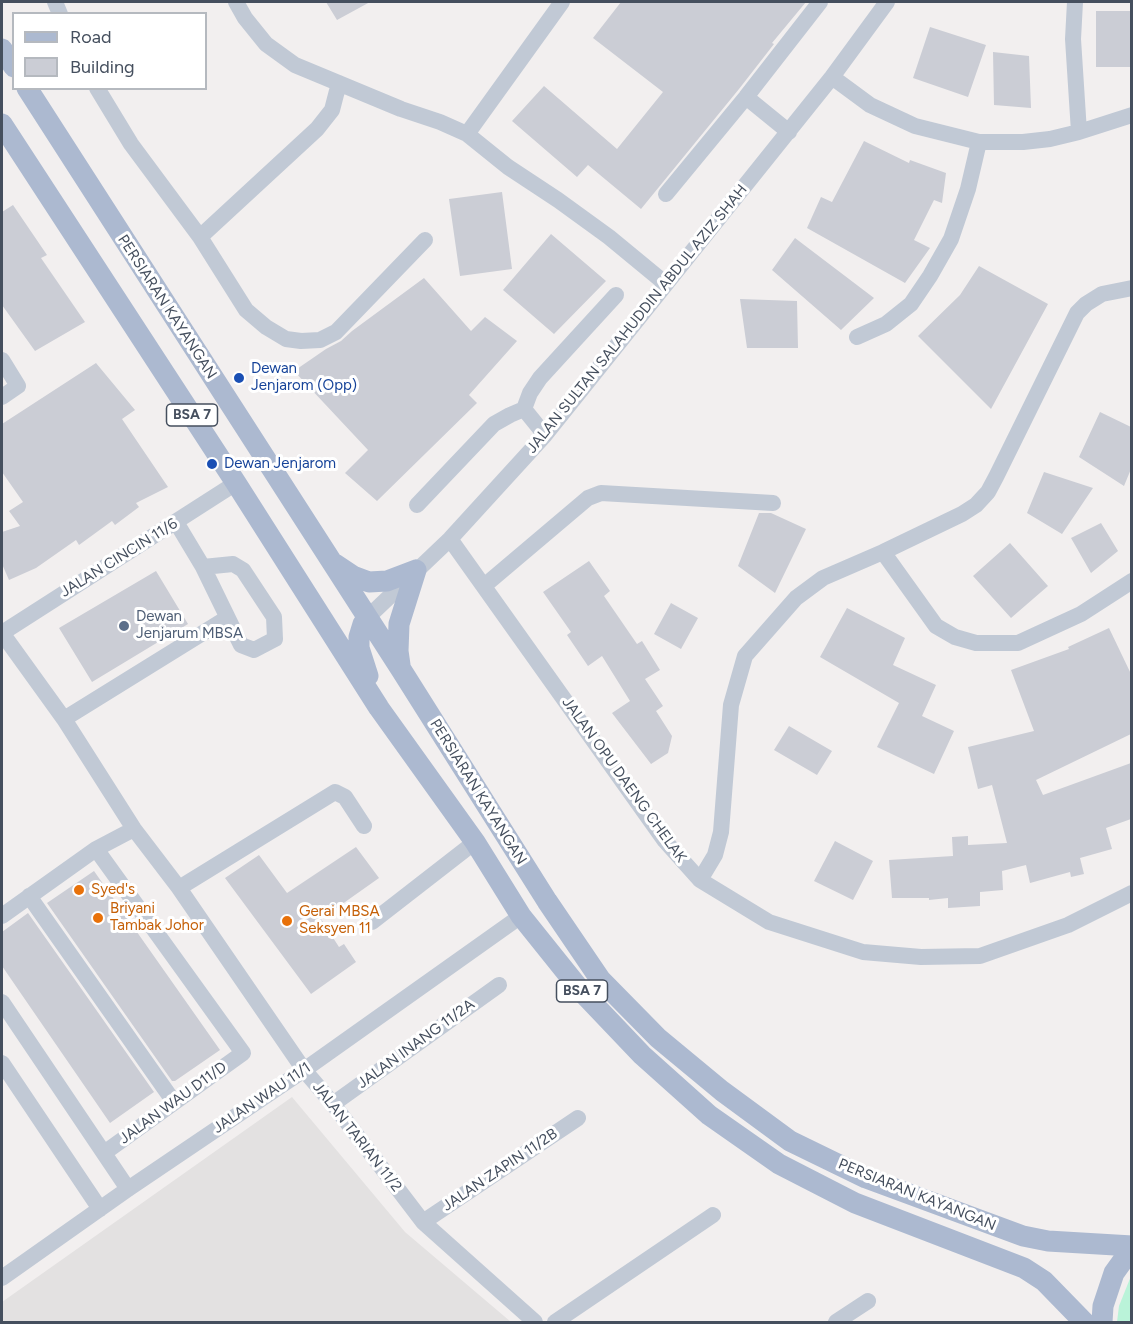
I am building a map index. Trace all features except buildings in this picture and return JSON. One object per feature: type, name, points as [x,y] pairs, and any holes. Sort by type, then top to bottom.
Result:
[{"type":"main road","points":[[2,49],[12,64]]},
{"type":"main road","name":"PERSIARAN KAYANGAN","points":[[28,90],[547,901],[600,979],[658,1038],[722,1091],[790,1140],[866,1178],[1023,1236],[1048,1241],[1131,1247]]},
{"type":"main road","name":"PERSIARAN KAYANGAN","points":[[2,124],[236,483],[379,708],[475,842],[521,916],[597,1008],[642,1055],[710,1115],[779,1164],[855,1203],[1024,1268],[1044,1281],[1084,1323]]},
{"type":"main road","points":[[330,561],[353,576],[369,582],[387,581],[416,570]]},
{"type":"main road","points":[[402,671],[398,651],[399,624],[416,570]]},
{"type":"main road","points":[[367,618],[360,631],[359,648],[379,708]]},
{"type":"main road","points":[[1102,1323],[1103,1306],[1113,1274],[1131,1247]]},
{"type":"street","points":[[236,2],[245,18],[266,44],[296,65],[400,109],[440,122],[467,134],[508,167],[609,237],[666,284]]},
{"type":"street","points":[[467,134],[562,2]]},
{"type":"street","points":[[666,194],[820,2]]},
{"type":"street","name":"JALAN SULTAN SALAHUDDIN ABDUL AZIZ SHAH","points":[[367,618],[450,539],[545,435],[789,132],[887,2]]},
{"type":"street","points":[[1076,2],[1073,39],[1079,132]]},
{"type":"street","points":[[832,77],[863,100],[915,126],[979,142],[1023,142],[1079,132],[1131,115]]},
{"type":"street","points":[[200,237],[317,129],[332,110],[339,83]]},
{"type":"street","points":[[98,90],[131,144],[200,237],[246,310],[266,327],[286,339],[320,340],[336,332],[425,240]]},
{"type":"street","points":[[746,97],[789,132]]},
{"type":"street","points":[[857,337],[886,324],[911,304],[930,276],[951,239],[968,189],[979,142]]},
{"type":"street","points":[[700,880],[716,855],[721,832],[731,705],[746,656],[796,598],[823,578],[883,552],[976,505],[988,492],[996,477],[1077,313],[1102,294],[1131,288]]},
{"type":"street","points":[[417,505],[495,424],[524,409],[540,378],[616,295]]},
{"type":"street","points":[[2,360],[18,386],[2,397]]},
{"type":"street","points":[[524,409],[545,435]]},
{"type":"street","name":"JALAN CINCIN 11/6","points":[[2,633],[236,483]]},
{"type":"street","points":[[484,585],[588,498],[601,493],[773,503]]},
{"type":"street","points":[[176,522],[203,567],[241,645],[254,650],[275,639],[274,617],[243,570],[233,564],[203,567]]},
{"type":"street","name":"JALAN OPU DAENG CHELAK","points":[[450,539],[665,841],[700,880],[769,922],[863,952],[921,957],[980,956],[1068,925],[1131,893]]},
{"type":"street","points":[[883,552],[936,626],[955,637],[976,643],[1018,643],[1081,614],[1131,581]]},
{"type":"street","points":[[64,719],[227,618]]},
{"type":"street","name":"JALAN TARIAN 11/2","points":[[2,633],[64,719],[134,829],[179,888],[304,1070],[333,1104],[423,1222],[535,1323]]},
{"type":"street","points":[[179,888],[335,792],[345,796],[364,825]]},
{"type":"street","points":[[2,916],[96,849],[134,829]]},
{"type":"street","points":[[372,922],[475,842]]},
{"type":"street","name":"JALAN WAU D11/D","points":[[96,849],[243,1053],[104,1153]]},
{"type":"street","points":[[29,896],[174,1102]]},
{"type":"street","name":"JALAN WAU 11/1","points":[[2,1278],[128,1189],[304,1070],[521,916]]},
{"type":"street","name":"JALAN INANG 11/2A","points":[[333,1104],[499,985]]},
{"type":"street","points":[[2,1002],[128,1189]]},
{"type":"street","points":[[2,1063],[100,1209]]},
{"type":"street","name":"JALAN ZAPIN 11/2B","points":[[423,1222],[578,1118]]},
{"type":"street","points":[[555,1323],[714,1215]]},
{"type":"street","points":[[836,1323],[868,1301]]},
{"type":"shaded area","points":[[292,1097],[405,1232],[511,1322],[2,1322],[2,1302]]},
{"type":"green space","points":[[1131,1276],[1131,1322],[1117,1322],[1119,1306]]},
{"type":"place","name":"Dewan Jenjarom (Opp)","points":[[239,378]]},
{"type":"place","name":"Dewan Jenjarom","points":[[212,464]]},
{"type":"place","name":"Dewan Jenjarum MBSA","points":[[124,626]]},
{"type":"place","name":"Syed's","points":[[79,890]]},
{"type":"place","name":"Briyani Tambak Johor","points":[[98,918]]},
{"type":"place","name":"Gerai MBSA Seksyen 11","points":[[287,921]]}]
